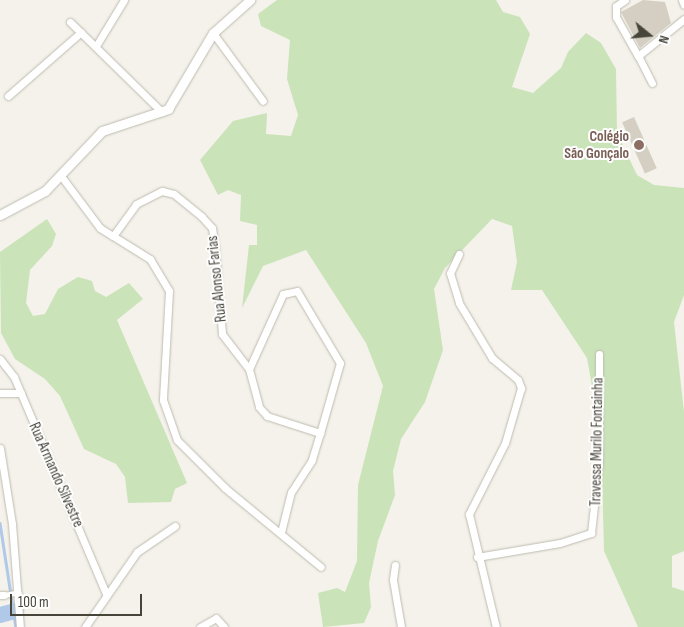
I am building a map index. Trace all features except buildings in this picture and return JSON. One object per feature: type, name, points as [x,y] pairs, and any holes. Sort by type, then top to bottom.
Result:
[{"type":"street","points":[[96,46],[124,0]]},
{"type":"street","points":[[0,215],[30,202],[61,176],[102,131],[162,112],[173,105],[213,33],[250,0]]},
{"type":"street","points":[[625,0],[616,6],[616,17],[652,83]]},
{"type":"street","points":[[682,0],[684,5]]},
{"type":"street","points":[[638,56],[684,19]]},
{"type":"street","points":[[70,22],[162,112]]},
{"type":"street","points":[[8,96],[81,32]]},
{"type":"street","points":[[213,33],[263,101]]},
{"type":"street","points":[[61,176],[100,228],[150,259],[169,291],[163,400],[177,440],[191,458],[321,567]]},
{"type":"street","name":"Rua Alonso Farias","points":[[113,236],[136,204],[162,191],[174,194],[202,217],[212,228],[216,248],[222,334],[249,369]]},
{"type":"street","points":[[459,254],[450,273],[459,303],[492,358],[518,380],[521,388],[505,443],[470,507],[477,557],[496,627]]},
{"type":"street","points":[[280,532],[288,499],[312,460],[320,433],[340,363],[297,291],[283,294],[249,369],[259,407],[267,416],[320,433]]},
{"type":"street","name":"Travessa Murilo Fontainha","points":[[477,557],[560,543],[591,533],[599,460],[599,354]]},
{"type":"street","name":"Rua Armando Silvestre","points":[[0,359],[21,393],[106,594]]},
{"type":"street","points":[[0,393],[21,393]]},
{"type":"street","points":[[0,448],[18,592],[20,627]]},
{"type":"street","points":[[85,627],[106,594],[137,552],[175,526]]},
{"type":"street","points":[[395,566],[392,580],[402,627]]},
{"type":"street","points":[[4,595],[18,592]]},
{"type":"street","points":[[200,627],[216,618],[224,627]]},
{"type":"green space","points":[[277,0],[496,0],[503,12],[520,17],[530,34],[512,87],[533,93],[561,68],[568,52],[586,33],[601,43],[616,69],[617,133],[637,175],[654,185],[684,188],[684,295],[674,322],[684,412],[684,551],[672,556],[672,587],[684,591],[684,627],[638,627],[604,551],[601,436],[587,358],[542,290],[511,290],[517,262],[512,226],[492,219],[445,268],[434,289],[443,350],[425,402],[401,439],[393,471],[395,495],[378,541],[369,583],[371,607],[364,623],[323,627],[318,593],[337,588],[345,592],[357,561],[358,485],[383,386],[366,343],[306,250],[263,266],[242,308],[249,245],[257,245],[257,225],[240,221],[241,195],[228,190],[218,195],[200,160],[233,121],[267,113],[266,134],[291,136],[298,115],[287,79],[290,40],[261,26],[258,14]]},
{"type":"green space","points":[[47,219],[56,234],[52,246],[30,270],[26,303],[33,316],[45,314],[58,289],[78,277],[92,281],[95,291],[106,297],[129,283],[143,299],[117,320],[187,483],[175,489],[171,502],[128,503],[125,477],[116,464],[84,449],[60,396],[45,379],[15,359],[1,333],[0,252]]},
{"type":"waterway","points":[[0,523],[16,627]]},
{"type":"waterway","points":[[0,615],[15,611]]},
{"type":"place","name":"Colégio São Gonçalo","points":[[639,145]]}]
